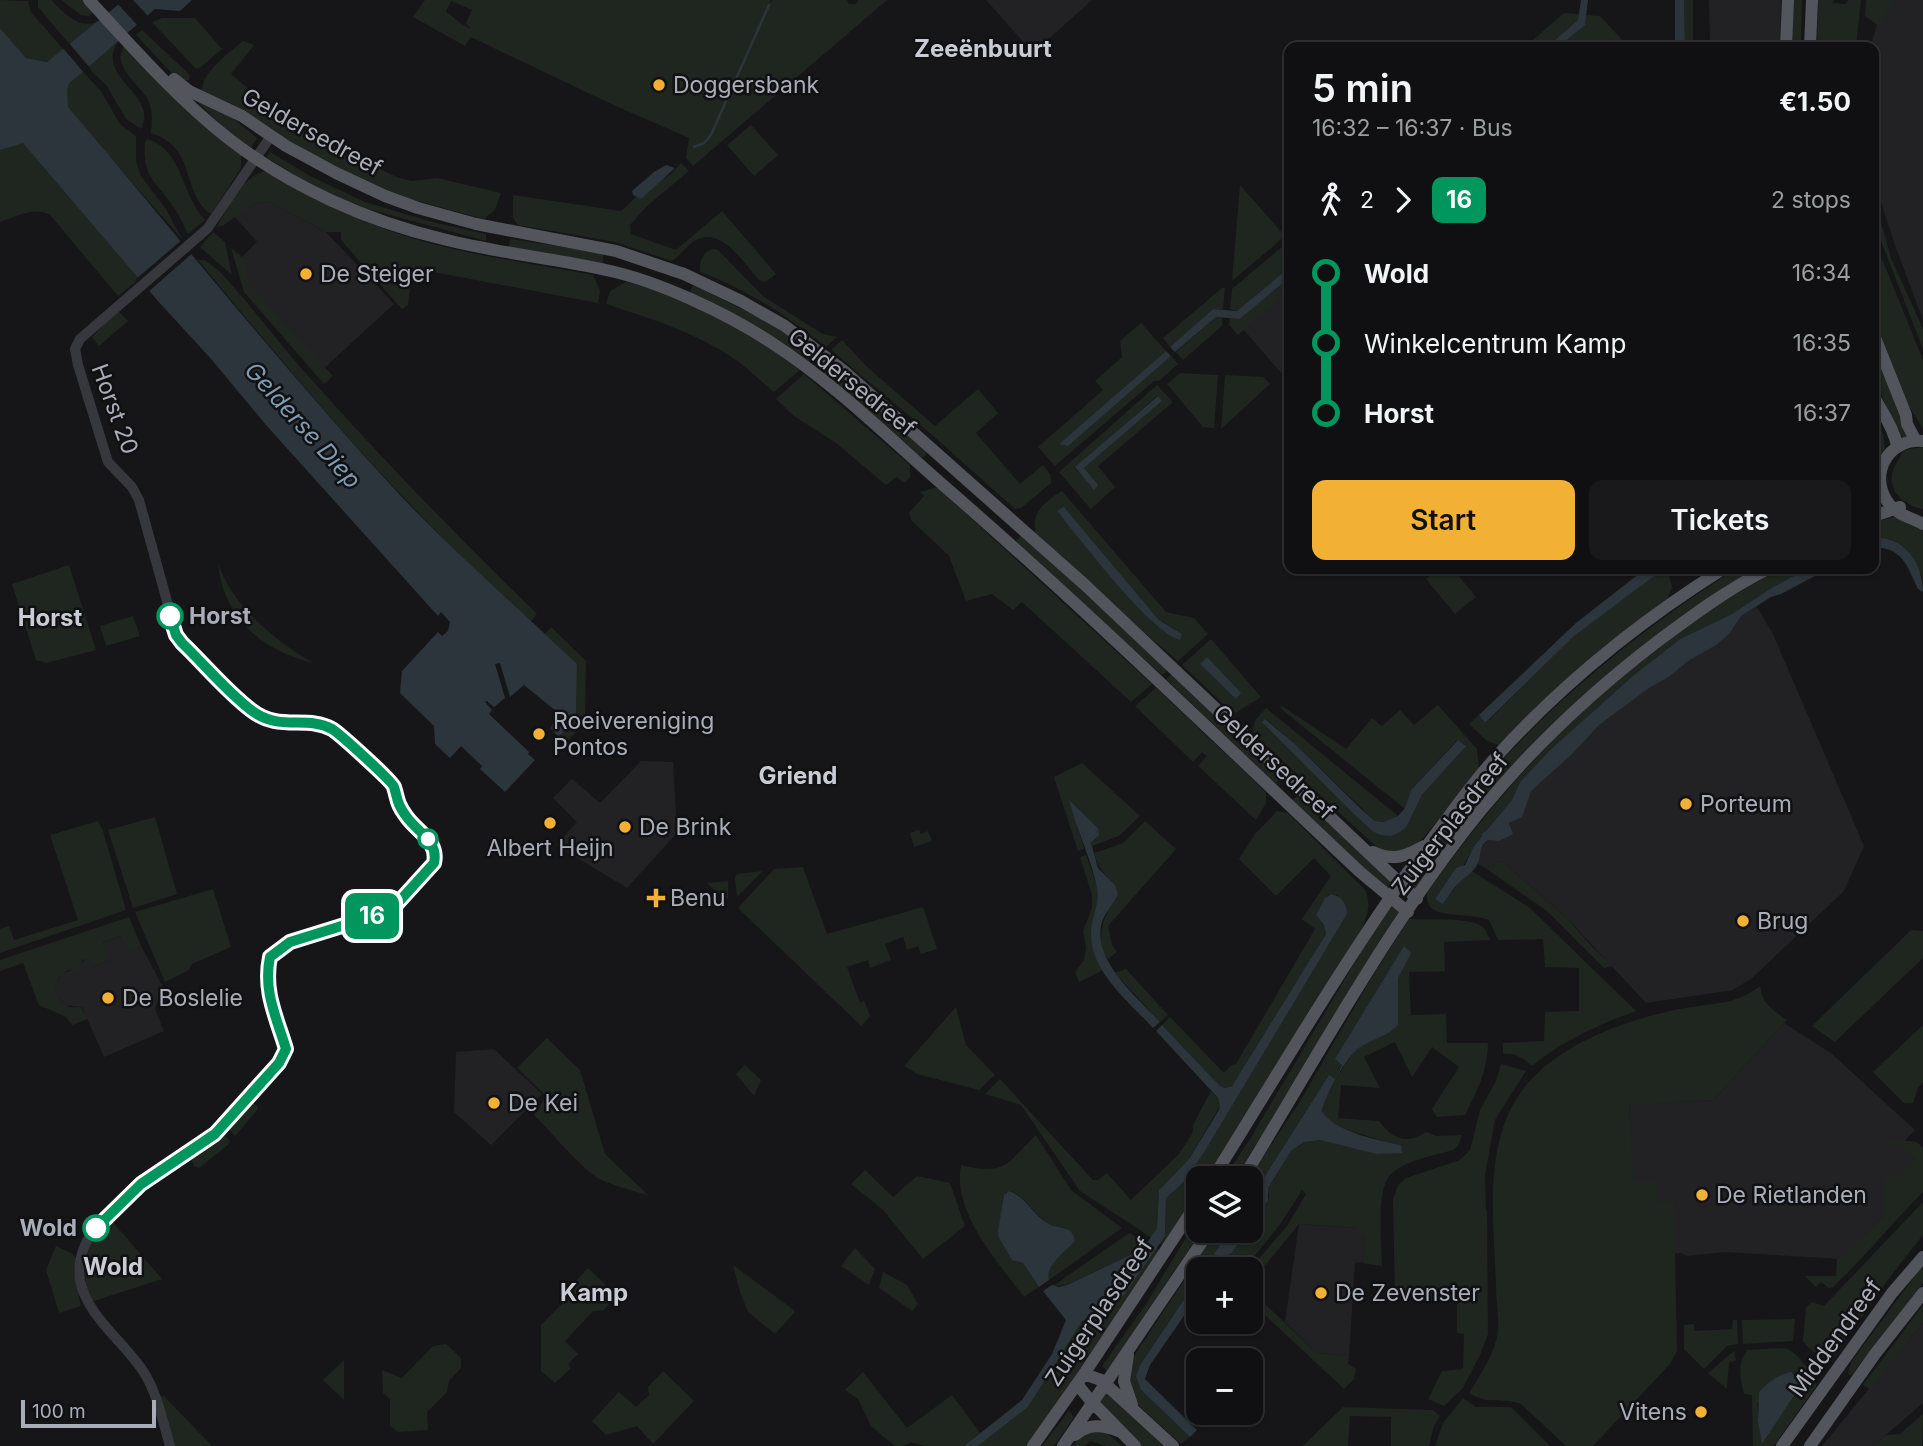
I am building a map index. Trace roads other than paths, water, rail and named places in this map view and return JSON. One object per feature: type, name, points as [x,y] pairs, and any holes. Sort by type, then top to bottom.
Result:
[{"type":"main road","points":[[1786,42],[1787,0]]},
{"type":"main road","points":[[1810,42],[1812,0]]},
{"type":"main road","name":"Geldersedreef","points":[[95,2],[183,99],[228,138],[256,158],[326,198],[410,230],[466,244],[611,271],[677,294],[772,343],[812,372],[986,522],[1360,872],[1408,912]]},
{"type":"main road","name":"Geldersedreef","points":[[136,45],[189,92],[242,116],[335,173],[418,208],[476,224],[616,251],[684,274],[785,326],[828,358],[1018,524],[1180,673],[1417,899]]},
{"type":"main road","points":[[1879,348],[1906,415],[1907,424],[1921,437],[1894,448],[1883,462],[1879,475]]},
{"type":"main road","points":[[1879,408],[1891,427],[1894,448],[1886,478],[1897,508]]},
{"type":"main road","points":[[1879,485],[1884,496],[1897,508],[1923,524]]},
{"type":"main road","points":[[1879,514],[1897,508],[1923,516]]},
{"type":"main road","name":"Zuigerplasdreef","points":[[1220,1166],[1369,928],[1495,758],[1567,686],[1651,617],[1716,574]]},
{"type":"main road","name":"Zuigerplasdreef","points":[[1250,1166],[1408,912],[1482,810],[1548,737],[1616,675],[1703,607],[1759,574]]},
{"type":"main road","points":[[1360,843],[1379,855],[1396,858],[1406,857],[1428,845]]},
{"type":"main road","points":[[1360,872],[1374,892],[1376,902],[1369,928]]},
{"type":"main road","name":"Zuigerplasdreef","points":[[1033,1446],[1081,1379],[1186,1220]]},
{"type":"main road","name":"Zuigerplasdreef","points":[[1065,1442],[1201,1243]]},
{"type":"main road","name":"Middendreef","points":[[1782,1446],[1892,1293],[1923,1257]]},
{"type":"main road","name":"Middendreef","points":[[1811,1446],[1875,1354],[1923,1293]]},
{"type":"main road","points":[[1128,1352],[1124,1381],[1133,1408]]},
{"type":"main road","points":[[1081,1379],[1105,1383],[1173,1446]]},
{"type":"main road","points":[[1081,1379],[1092,1403],[1135,1446]]},
{"type":"main road","points":[[1065,1442],[1087,1426],[1098,1425],[1119,1431]]},
{"type":"street","name":"Horst 20","points":[[170,1446],[145,1373],[92,1308],[80,1281],[81,1252],[93,1231],[114,1209],[141,1184],[215,1134],[279,1063],[286,1049],[268,992],[270,957],[290,942],[377,915],[395,906],[434,863],[436,854],[430,842],[407,819],[396,801],[394,785],[334,730],[317,723],[277,722],[252,711],[176,635],[139,500],[132,487],[108,462],[75,349],[80,339],[201,234],[271,136]]},
{"type":"water","name":"Gelderse Diep","points":[[124,0],[192,0],[180,11],[155,9],[70,83],[67,89],[68,107],[357,448],[421,517],[577,664],[576,717],[559,737],[551,729],[556,711],[524,685],[510,697],[500,663],[495,664],[505,698],[494,707],[485,702],[492,710],[489,714],[535,760],[505,792],[480,769],[482,766],[461,746],[450,758],[435,744],[434,726],[400,693],[402,671],[438,632],[442,636],[448,631],[450,622],[441,612],[438,616],[266,425],[23,143],[0,150],[0,28],[26,58],[47,62]]},
{"type":"water","points":[[1581,0],[1588,0],[1585,25],[1564,42],[1553,42],[1578,20]]},
{"type":"water","points":[[1675,0],[1684,0],[1685,42],[1675,42]]},
{"type":"water","points":[[666,165],[675,168],[641,199],[633,195],[632,191]]},
{"type":"water","points":[[1284,272],[1284,282],[1240,319],[1216,317],[1175,352],[1170,347],[1213,309],[1237,311]]},
{"type":"water","points":[[1166,351],[1171,356],[1068,446],[1059,444]]},
{"type":"water","points":[[1158,396],[1162,401],[1084,468],[1098,485],[1094,490],[1075,467]]},
{"type":"water","points":[[1064,507],[1159,620],[1182,634],[1180,640],[1151,620],[1116,583],[1057,511]]},
{"type":"water","points":[[1879,538],[1895,542],[1910,554],[1920,571],[1923,592],[1918,589],[1903,560],[1879,548]]},
{"type":"water","points":[[1639,574],[1657,574],[1573,637],[1485,723],[1479,715],[1576,623]]},
{"type":"water","points":[[1798,574],[1819,574],[1771,597],[1741,616],[1729,634],[1716,645],[1688,661],[1599,725],[1531,791],[1522,817],[1509,823],[1513,834],[1499,841],[1488,840],[1482,846],[1479,861],[1470,874],[1456,886],[1443,904],[1435,899],[1456,868],[1465,865],[1481,834],[1512,800],[1520,782],[1550,750],[1634,675],[1680,639],[1732,614]]},
{"type":"water","points":[[1207,657],[1241,693],[1236,699],[1200,664]]},
{"type":"water","points":[[1265,719],[1375,821],[1383,822],[1398,816],[1405,808],[1411,790],[1458,740],[1466,746],[1422,795],[1407,826],[1391,836],[1381,835],[1372,831],[1355,815],[1262,722]]},
{"type":"water","points":[[1069,800],[1098,828],[1099,835],[1091,843],[1098,868],[1115,885],[1118,894],[1102,922],[1100,936],[1103,950],[1118,977],[1160,1022],[1153,1028],[1105,975],[1093,950],[1091,930],[1097,888]]},
{"type":"water","points":[[1331,894],[1338,897],[1343,901],[1347,914],[1206,1149],[1195,1166],[1186,1166],[1186,1179],[1166,1198],[1165,1236],[1125,1294],[1112,1307],[1082,1321],[1028,1407],[978,1446],[964,1446],[1022,1400],[1052,1354],[1066,1320],[1043,1291],[1052,1285],[1067,1285],[1143,1249],[1157,1228],[1159,1190],[1189,1159],[1219,1110],[1218,1098],[1156,1031],[1162,1025],[1220,1086],[1232,1086],[1326,934],[1324,925],[1316,915],[1325,898]]},
{"type":"water","points":[[1404,946],[1411,953],[1398,978],[1398,1025],[1359,1048],[1348,1059],[1322,1111],[1346,1129],[1369,1138],[1401,1145],[1402,1153],[1376,1154],[1320,1140],[1304,1142],[1291,1151],[1268,1188],[1268,1200],[1263,1207],[1263,1179],[1329,1075],[1335,1079],[1342,1065],[1335,1059]]},
{"type":"water","points":[[1009,1191],[1021,1198],[1043,1221],[1071,1232],[1075,1241],[1050,1269],[1049,1280],[1039,1287],[1023,1263],[1012,1260],[999,1238],[1004,1195]]},
{"type":"water","points":[[1221,1243],[1239,1243],[1232,1253],[1223,1257],[1212,1257]]},
{"type":"water","points":[[1186,1296],[1186,1313],[1150,1365],[1145,1379],[1186,1419],[1186,1425],[1192,1425],[1197,1430],[1190,1437],[1141,1390],[1136,1376],[1140,1365]]},
{"type":"water","points":[[1791,1372],[1799,1381],[1799,1388],[1762,1444],[1758,1421],[1759,1392],[1778,1377]]},
{"type":"waterway","points":[[694,147],[704,143],[711,135],[769,5]]},
{"type":"place","name":"Doggersbank","points":[[659,85]]},
{"type":"place","name":"De Steiger","points":[[306,274]]},
{"type":"place","name":"Horst","points":[[170,616]]},
{"type":"place","name":"Roeivereniging Pontos","points":[[539,734]]},
{"type":"place","name":"Porteum","points":[[1686,804]]},
{"type":"place","name":"Albert Heijn","points":[[550,823]]},
{"type":"place","name":"De Brink","points":[[625,827]]},
{"type":"place","name":"Benu","points":[[656,898]]},
{"type":"place","name":"Brug","points":[[1743,921]]},
{"type":"place","name":"De Boslelie","points":[[108,998]]},
{"type":"place","name":"De Kei","points":[[494,1103]]},
{"type":"place","name":"De Rietlanden","points":[[1702,1195]]},
{"type":"place","name":"Wold","points":[[96,1228]]},
{"type":"place","name":"De Zevenster","points":[[1321,1293]]},
{"type":"place","name":"Vitens","points":[[1701,1412]]},
{"type":"district","name":"Zeeënbuurt","points":[[983,48]]},
{"type":"district","name":"Horst","points":[[50,617]]},
{"type":"district","name":"Griend","points":[[798,775]]},
{"type":"district","name":"Wold","points":[[113,1266]]},
{"type":"district","name":"Kamp","points":[[594,1292]]}]
